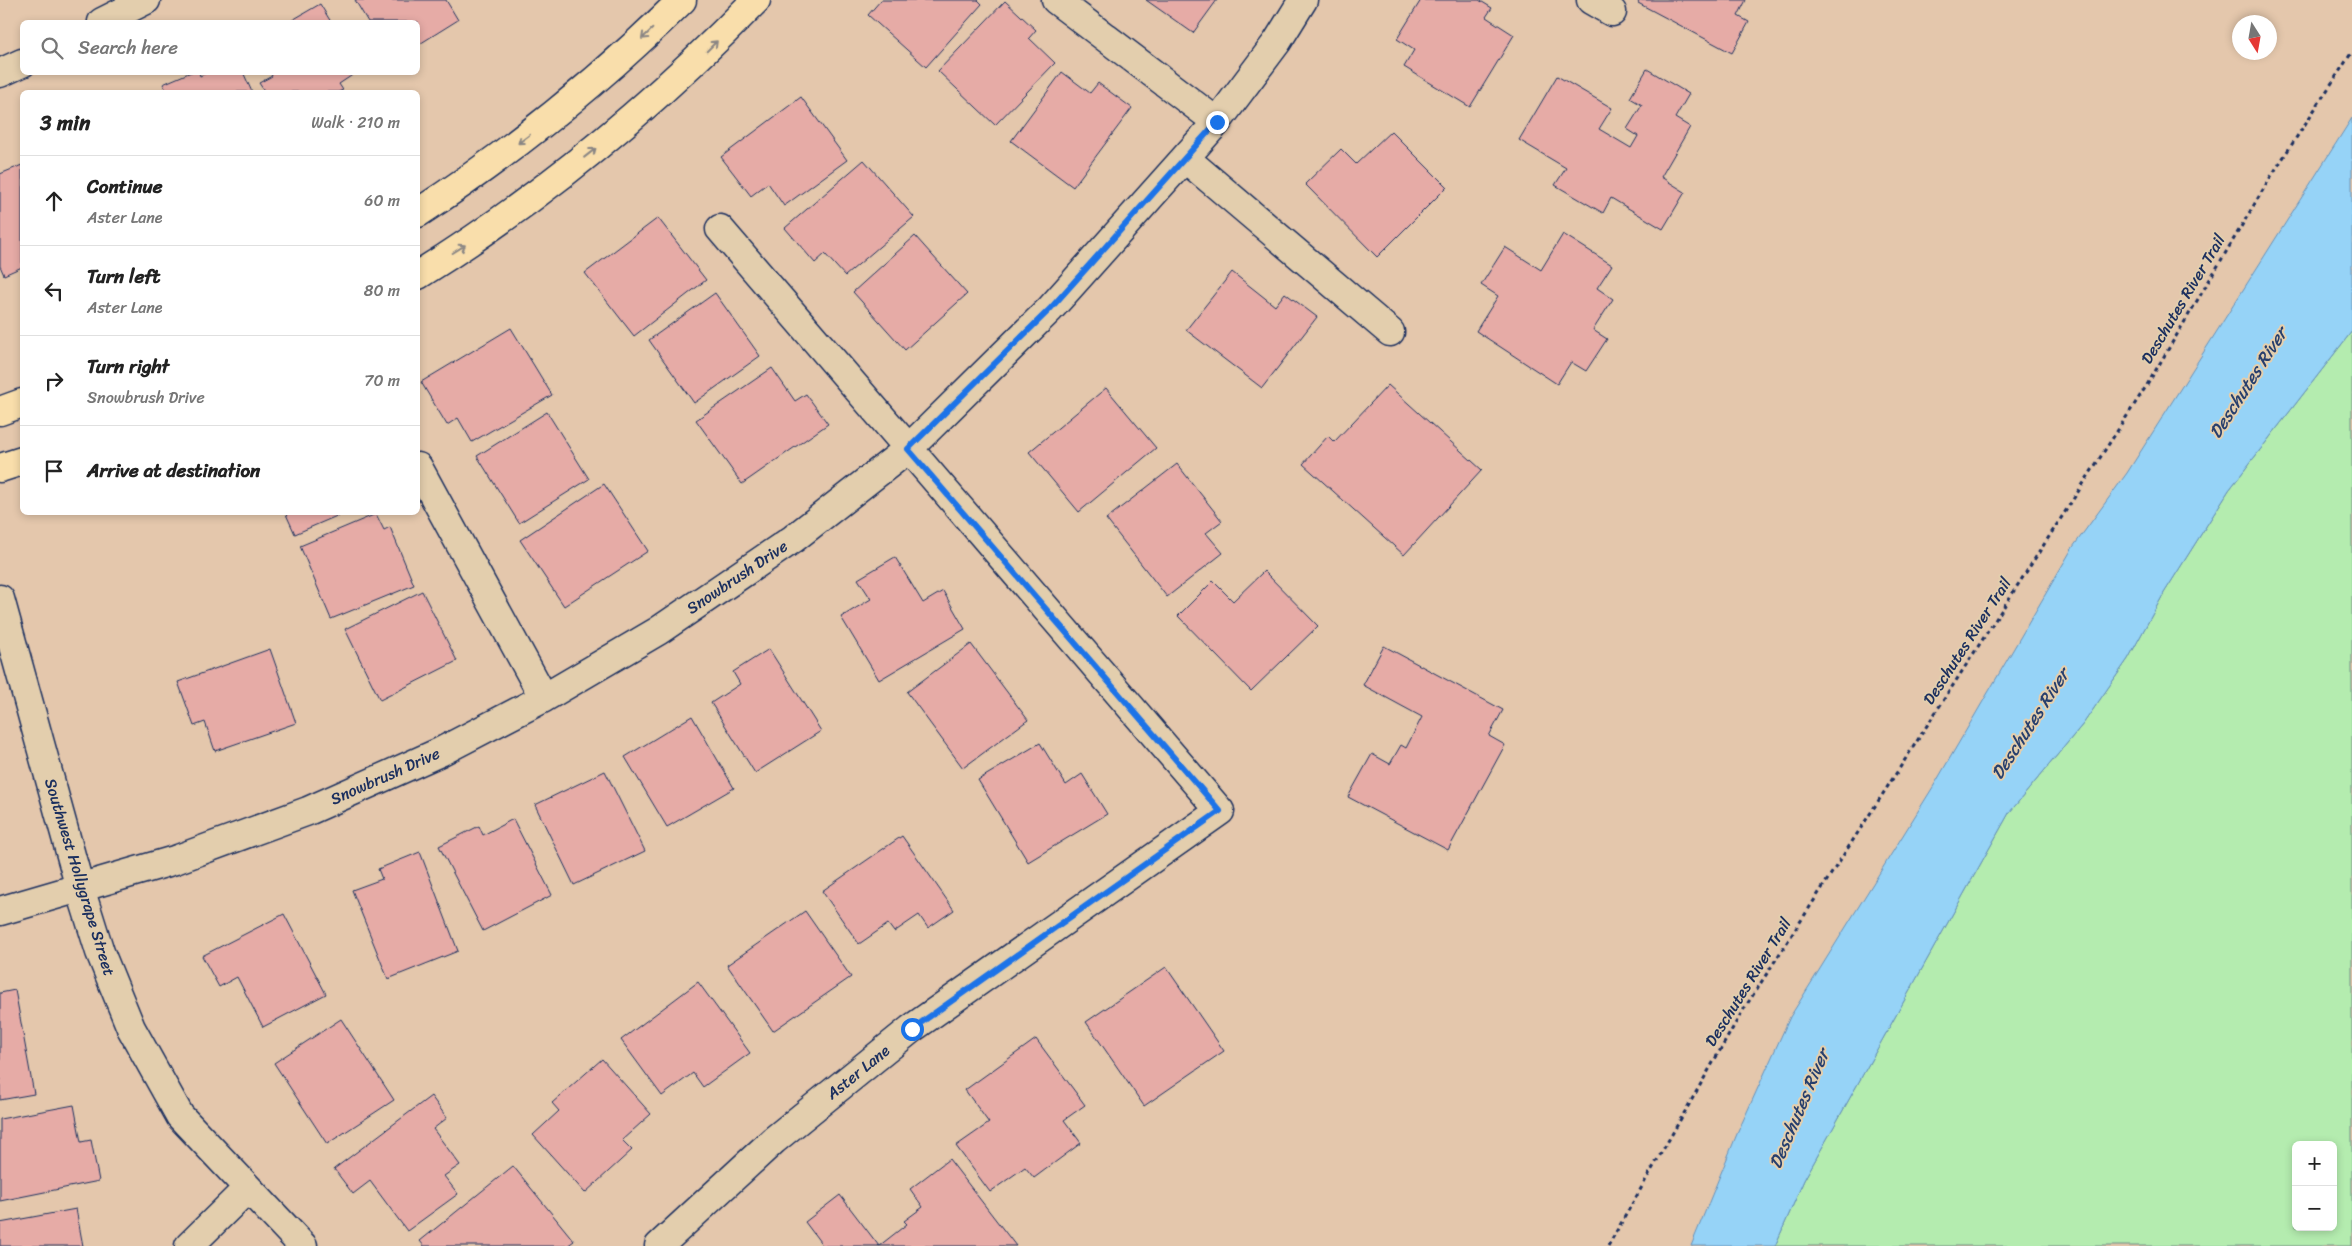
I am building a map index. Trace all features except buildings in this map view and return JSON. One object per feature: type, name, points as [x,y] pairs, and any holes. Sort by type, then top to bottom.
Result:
[{"type":"main road","points":[[420,212],[498,158],[556,114],[628,53],[682,0]]},
{"type":"main road","points":[[420,274],[504,218],[599,147],[687,70],[756,0]]},
{"type":"main road","points":[[0,411],[20,404]]},
{"type":"main road","points":[[0,468],[20,462]]},
{"type":"street","points":[[106,20],[146,0]]},
{"type":"street","points":[[1056,0],[1217,122]]},
{"type":"street","name":"Snowbrush Drive","points":[[0,911],[175,860],[308,811],[440,752],[544,698],[658,631],[793,539],[908,449],[1050,309],[1186,159],[1217,122],[1277,42],[1303,0]]},
{"type":"street","points":[[0,73],[20,64]]},
{"type":"street","points":[[1186,159],[1390,332]]},
{"type":"street","points":[[720,229],[908,449]]},
{"type":"street","name":"Aster Lane","points":[[659,1246],[774,1140],[912,1029],[1220,811],[908,449]]},
{"type":"street","points":[[420,470],[544,698]]},
{"type":"street","name":"Southwest Hollygrape Street","points":[[0,599],[80,888],[100,952],[131,1028],[180,1116],[303,1246]]},
{"type":"street","points":[[190,1246],[248,1188]]},
{"type":"path","name":"Deschutes River Trail","points":[[1608,1246],[1742,1012],[2147,385],[2270,178],[2352,52]]},
{"type":"green space","points":[[2352,331],[2352,1246],[1775,1246],[1804,1180],[2009,813],[2083,724],[2128,659],[2164,593],[2229,490]]},
{"type":"water","name":"Deschutes River","points":[[2352,118],[2352,331],[2229,490],[2164,593],[2128,659],[2083,724],[2009,813],[1804,1180],[1775,1246],[1691,1246],[1737,1134],[1790,1017],[1933,787],[2073,547],[2127,473]]},
{"type":"route","points":[[912,1029],[1220,811],[908,449],[1050,309],[1186,159],[1217,122]]}]
